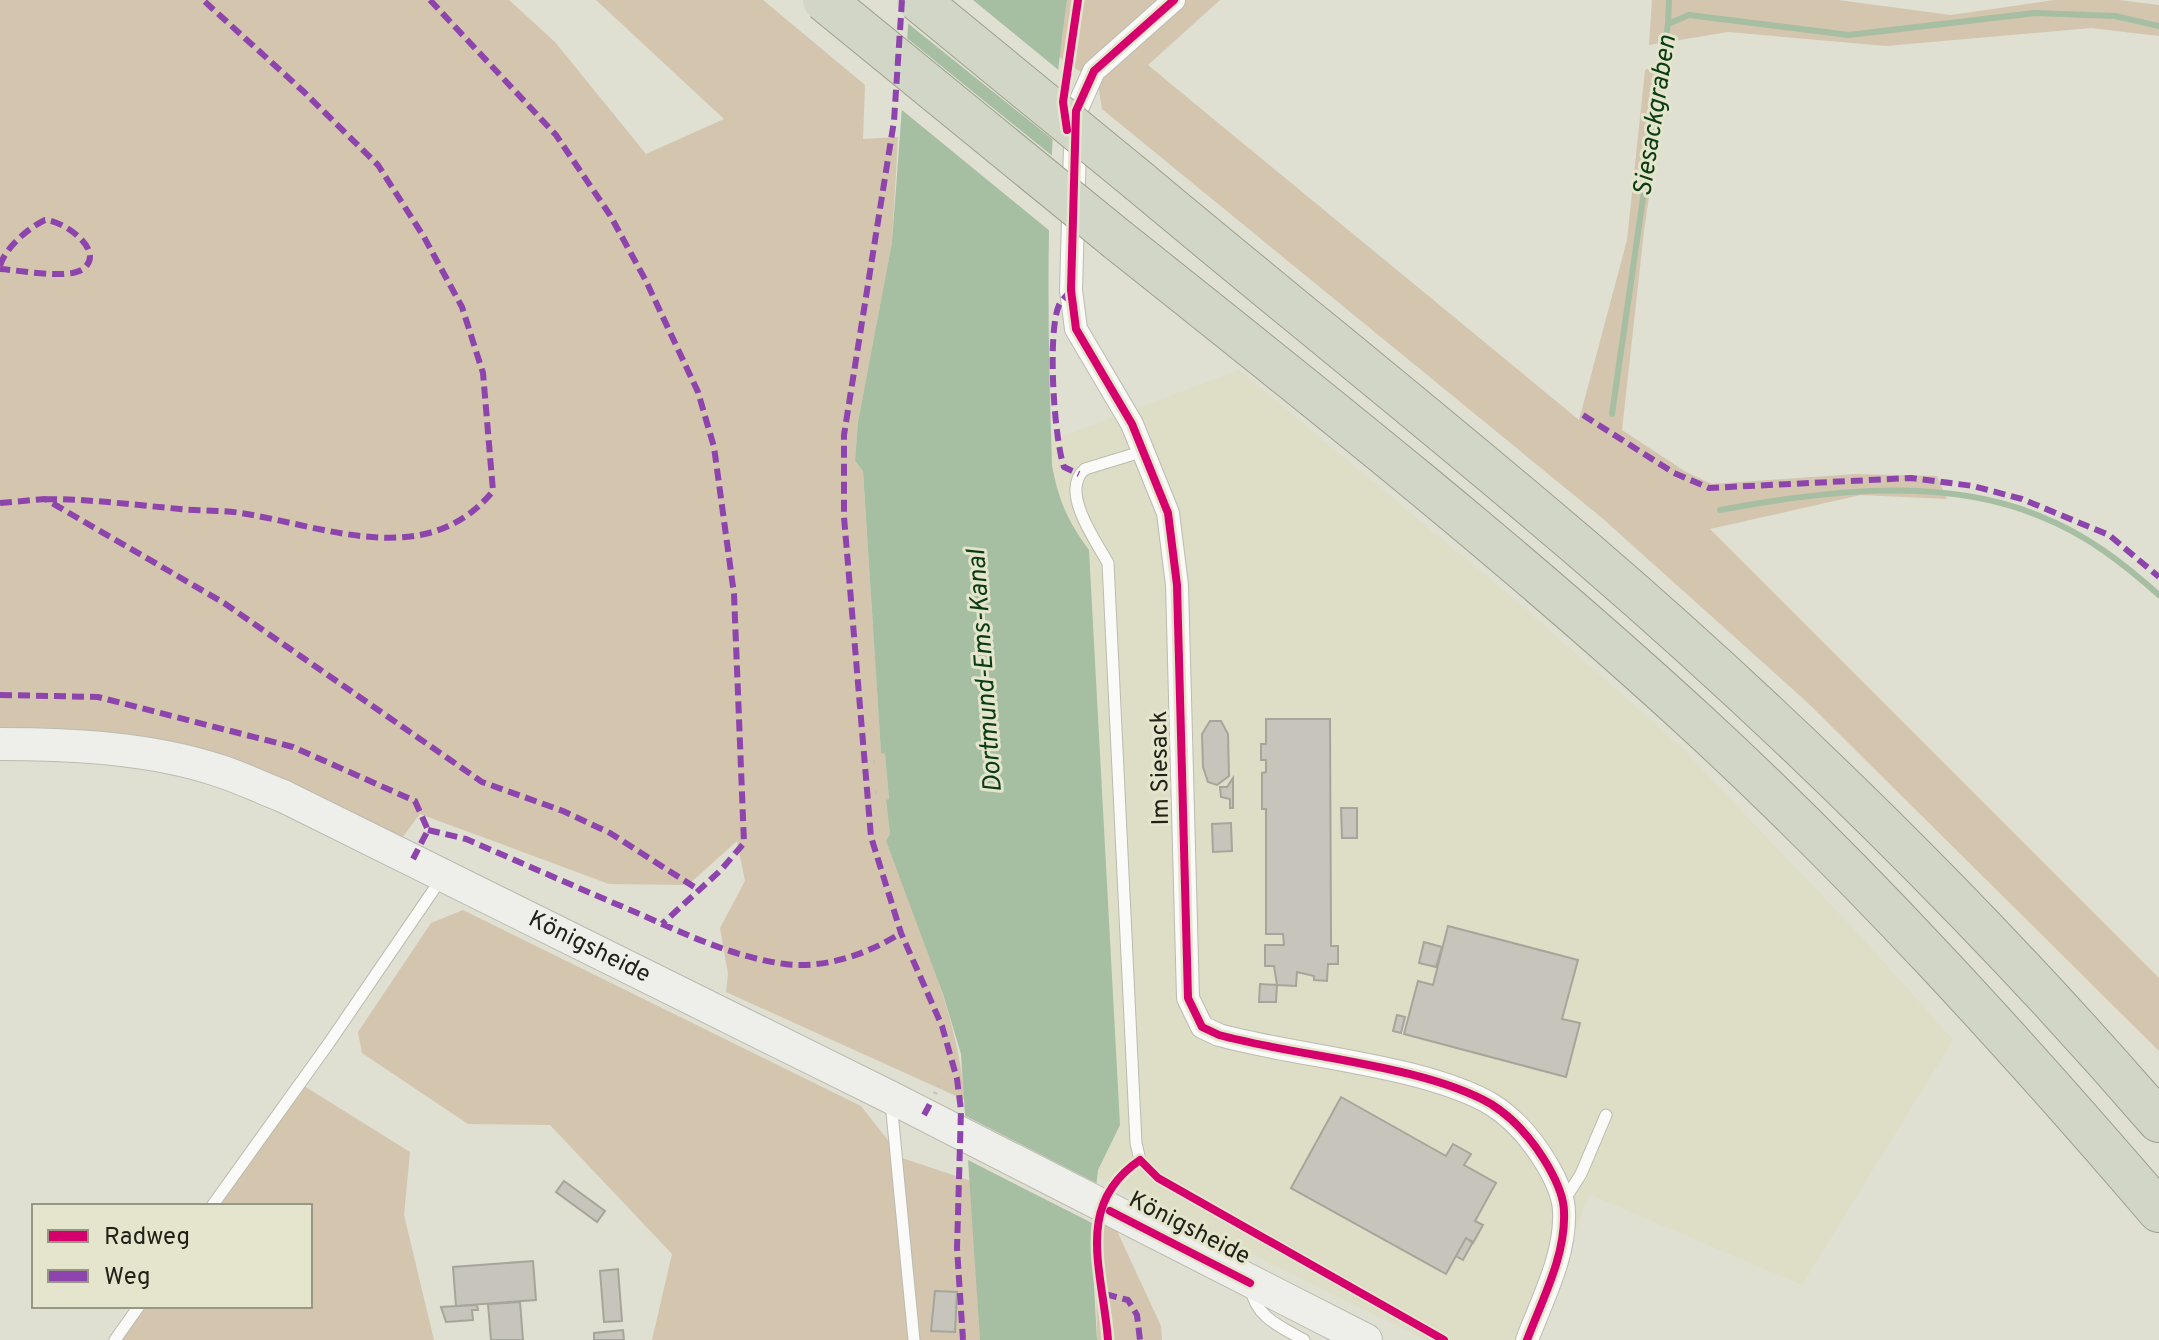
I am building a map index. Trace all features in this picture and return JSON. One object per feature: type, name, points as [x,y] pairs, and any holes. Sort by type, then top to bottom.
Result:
[{"type":"highway","points":[[824,0],[1406,471],[1552,593],[1698,724],[1916,942],[2078,1117],[2159,1211]]},
{"type":"highway","points":[[918,0],[1588,554],[1727,680],[1930,877],[2026,974],[2159,1121]]},
{"type":"main road","name":"Königsheide","points":[[0,744],[55,744],[155,757],[219,770],[283,796],[890,1097],[1366,1340]]},
{"type":"street","name":"Im Siesack","points":[[1174,0],[1094,71],[1076,111],[1072,310],[1076,329],[1144,451],[1168,513],[1177,585],[1186,983],[1193,1015],[1202,1027],[1219,1035],[1426,1080],[1491,1105],[1534,1143],[1554,1176],[1563,1202],[1563,1229],[1557,1260],[1527,1340]]},
{"type":"lane","points":[[1144,451],[1085,469],[1079,474],[1076,488],[1087,524],[1108,563],[1136,1143],[1140,1160],[1158,1178],[1444,1340]]},
{"type":"lane","points":[[213,1204],[444,875]]},
{"type":"lane","points":[[890,1097],[914,1340]]},
{"type":"lane","points":[[1563,1202],[1581,1174],[1606,1115]]},
{"type":"lane","points":[[1250,1283],[1253,1299],[1266,1318],[1304,1340]]},
{"type":"lane","points":[[115,1340],[138,1308]]},
{"type":"path","points":[[873,762],[880,761]]},
{"type":"path","points":[[875,793],[882,792]]},
{"type":"shaded area","points":[[0,0],[509,0],[555,42],[646,154],[724,119],[596,0],[763,0],[865,85],[863,139],[898,137],[892,242],[858,422],[855,461],[863,471],[881,753],[885,753],[889,800],[886,801],[890,834],[886,841],[945,1001],[961,1066],[965,1100],[726,992],[728,974],[720,928],[745,881],[737,841],[688,885],[609,884],[420,814],[399,842],[290,781],[151,738],[0,753]]},
{"type":"shaded area","points":[[1067,0],[1220,0],[1148,65],[1579,420],[1627,240],[1645,70],[1669,60],[1644,231],[1622,430],[1686,472],[1712,484],[1855,474],[1937,476],[1947,499],[1861,495],[1710,529],[2159,978],[2159,1051],[1808,703],[1602,518],[1102,109],[1098,84],[1058,56]]},
{"type":"shaded area","points":[[1652,0],[1838,0],[1951,15],[2054,0],[2119,0],[2159,5],[2159,36],[2091,28],[1886,46],[1728,32],[1649,45]]},
{"type":"shaded area","points":[[1239,370],[1516,601],[1679,745],[1865,941],[1953,1040],[1802,1285],[1589,1194],[1534,1340],[1426,1340],[1051,1154],[986,465]]},
{"type":"shaded area","points":[[463,910],[861,1106],[902,1158],[971,1181],[980,1340],[652,1340],[672,1254],[550,1125],[468,1124],[362,1053],[358,1032],[431,923]]},
{"type":"shaded area","points":[[296,1081],[410,1152],[404,1215],[434,1340],[117,1340],[140,1308],[312,1308],[312,1204],[211,1204]]},
{"type":"shaded area","points":[[1111,1218],[1161,1326],[1162,1340],[1097,1340],[1096,1234]]},
{"type":"water","name":"Dortmund-Ems-Kanal","points":[[910,0],[1067,0],[1054,116],[1049,232],[1052,465],[1065,510],[1089,550],[1120,1125],[1098,1170],[1091,1232],[1097,1340],[980,1340],[961,1054],[943,994],[886,841],[890,834],[886,800],[889,799],[885,754],[881,753],[863,471],[855,461],[858,422],[892,242]]},
{"type":"pier","points":[[906,0],[973,0],[1061,72],[1057,143],[905,21]]},
{"type":"pier","points":[[903,35],[1056,159],[1051,232],[897,106]]},
{"type":"pier","points":[[962,1114],[1100,1185],[1096,1225],[966,1159]]},
{"type":"building","points":[[1266,719],[1330,719],[1331,946],[1338,946],[1338,964],[1328,964],[1327,981],[1314,980],[1314,976],[1297,972],[1296,986],[1277,985],[1274,966],[1265,966],[1265,945],[1284,945],[1283,934],[1266,934],[1266,809],[1262,809],[1262,773],[1266,772],[1266,760],[1261,760],[1261,744],[1266,744]]},
{"type":"building","points":[[1210,721],[1221,721],[1228,734],[1229,776],[1217,785],[1208,782],[1203,767],[1202,734]]},
{"type":"building","points":[[1233,778],[1233,808],[1230,808],[1230,799],[1221,797],[1220,787],[1227,787]]},
{"type":"building","points":[[1341,808],[1357,808],[1357,838],[1342,838]]},
{"type":"building","points":[[1231,823],[1232,851],[1213,852],[1212,824]]},
{"type":"building","points":[[1448,926],[1578,960],[1562,1019],[1580,1023],[1566,1077],[1404,1034],[1418,981],[1433,985]]},
{"type":"building","points":[[1424,942],[1442,947],[1436,967],[1419,963]]},
{"type":"building","points":[[1260,984],[1277,985],[1276,1002],[1259,1002]]},
{"type":"building","points":[[1397,1015],[1405,1017],[1401,1033],[1393,1031]]},
{"type":"building","points":[[1341,1097],[1446,1156],[1453,1144],[1471,1154],[1464,1165],[1496,1183],[1475,1221],[1483,1225],[1473,1243],[1466,1238],[1446,1274],[1291,1188]]},
{"type":"building","points":[[564,1181],[605,1211],[597,1222],[556,1192]]},
{"type":"building","points":[[1466,1238],[1473,1242],[1463,1260],[1456,1256]]},
{"type":"building","points":[[533,1261],[536,1300],[456,1306],[453,1267]]},
{"type":"building","points":[[618,1269],[622,1321],[604,1322],[600,1271]]},
{"type":"building","points":[[935,1291],[957,1292],[955,1332],[931,1331]]},
{"type":"building","points":[[520,1302],[523,1340],[491,1340],[488,1304]]},
{"type":"building","points":[[477,1305],[478,1310],[472,1310],[473,1320],[446,1322],[441,1307]]},
{"type":"building","points":[[623,1330],[624,1340],[594,1340],[594,1333]]},
{"type":"waterway","points":[[1668,24],[1669,0]]},
{"type":"waterway","name":"Siesackgraben","points":[[1612,414],[1668,24],[1689,15],[1849,35],[2035,13],[2115,16],[2159,26]]},
{"type":"waterway","points":[[1720,510],[1841,493],[1924,491],[1965,496],[2004,504],[2074,532],[2104,551],[2159,595]]},
{"type":"marked path","points":[[45,499],[233,512],[341,533],[407,537],[438,530],[467,515],[493,491],[483,373],[462,307],[424,237],[378,165],[203,0]]},
{"type":"marked path","points":[[430,0],[556,135],[610,215],[646,281],[698,392],[714,447],[734,594],[744,843],[721,870],[662,924]]},
{"type":"marked path","points":[[902,0],[894,121],[844,435],[844,517],[871,837],[901,933],[942,1026],[957,1079],[961,1110],[957,1248],[963,1340]]},
{"type":"marked path","points":[[0,266],[18,239],[45,220],[71,231],[80,238],[90,254],[89,262],[83,269],[66,274],[0,269]]},
{"type":"marked path","points":[[1071,290],[1059,305],[1055,319],[1053,386],[1064,467],[1079,474]]},
{"type":"marked path","points":[[1583,415],[1674,473],[1709,488],[1911,478],[1973,486],[2022,499],[2109,535],[2159,577]]},
{"type":"marked path","points":[[0,503],[45,499],[224,603],[482,782],[563,811],[610,833],[699,890]]},
{"type":"marked path","points":[[0,695],[98,697],[293,747],[415,801],[428,830],[413,859]]},
{"type":"marked path","points":[[428,830],[466,839],[690,936],[765,961],[800,965],[831,962],[875,947],[901,933]]},
{"type":"marked path","points":[[924,1115],[932,1100]]},
{"type":"marked path","points":[[1105,1294],[1128,1300],[1137,1315],[1140,1340]]},
{"type":"cycle path","points":[[1067,130],[1063,102],[1078,0]]},
{"type":"cycle path","points":[[1174,0],[1094,71],[1076,111],[1071,290],[1076,329],[1132,424],[1168,513],[1177,585],[1188,998],[1202,1027],[1219,1035],[1431,1080],[1491,1104],[1516,1124],[1537,1148],[1551,1171],[1564,1206],[1564,1228],[1557,1261],[1527,1340]]},
{"type":"cycle path","points":[[1108,1340],[1098,1265],[1099,1219],[1106,1198],[1119,1178],[1140,1160],[1158,1178],[1444,1340]]},
{"type":"cycle path","points":[[1110,1211],[1250,1283]]}]
